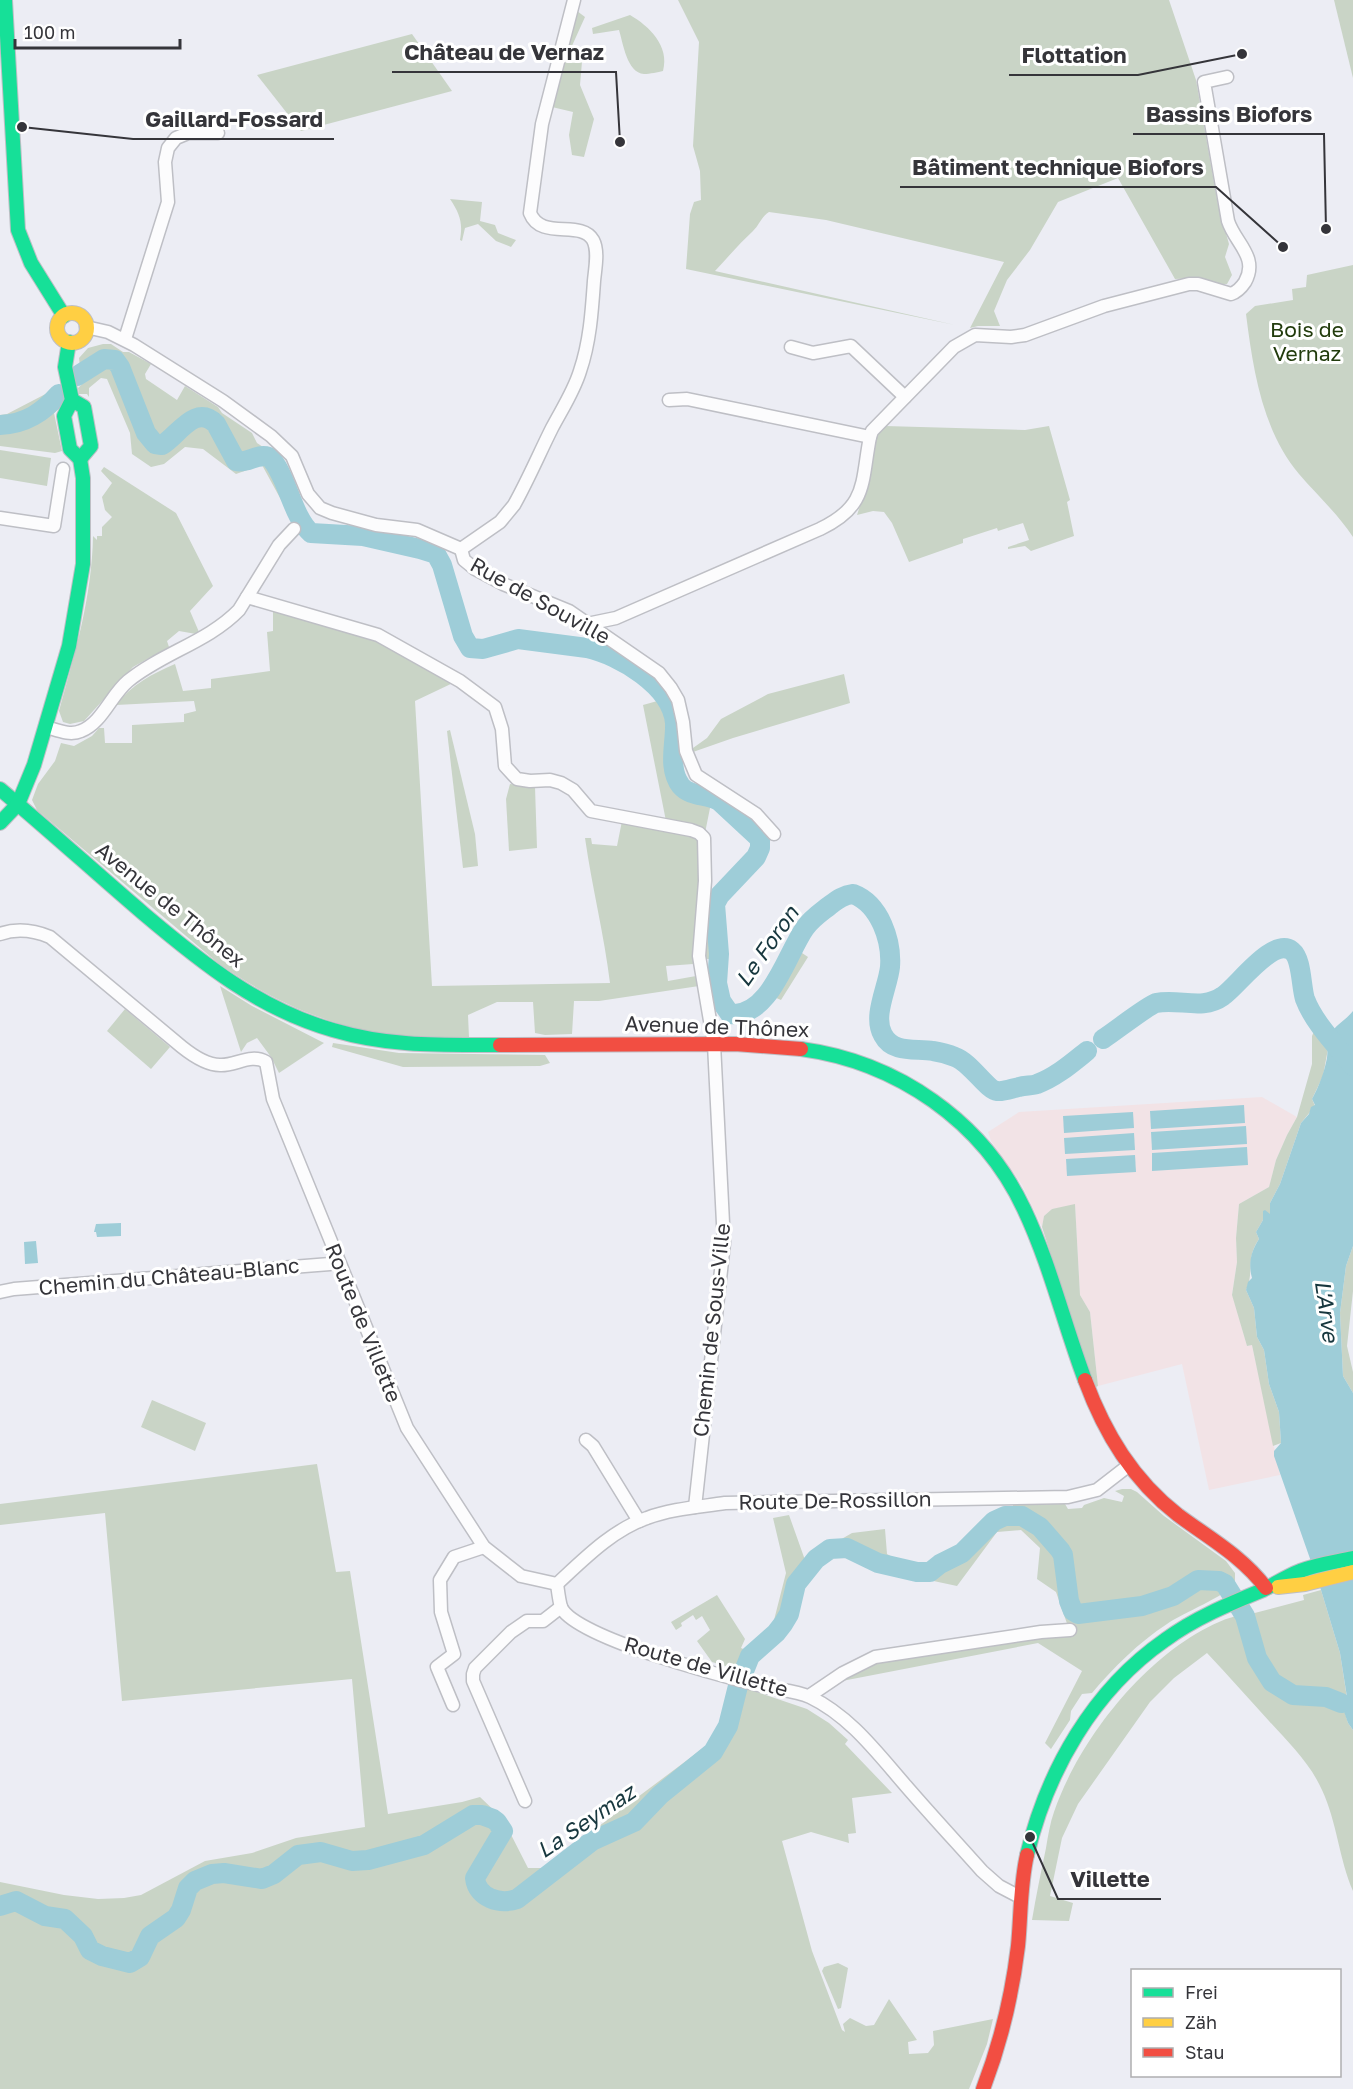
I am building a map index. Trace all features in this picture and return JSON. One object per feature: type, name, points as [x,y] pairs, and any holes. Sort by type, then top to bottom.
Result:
[{"type":"main road","points":[[5,0],[18,230],[31,263],[64,316]]},
{"type":"main road","points":[[71,313],[79,315],[86,327],[82,338],[75,342],[61,338],[57,330],[58,322],[71,313]]},
{"type":"main road","points":[[0,823],[18,804],[34,765],[69,646],[83,564],[84,498],[80,459],[70,450],[64,416],[72,400],[65,367],[69,342]]},
{"type":"main road","points":[[72,400],[84,407],[91,446],[80,459]]},
{"type":"main road","name":"Avenue de Thônex","points":[[0,789],[118,892],[220,976],[287,1014],[315,1025],[362,1038],[411,1045],[760,1045],[815,1051],[868,1065],[921,1091],[952,1114],[975,1136],[997,1163],[1023,1206],[1050,1275],[1091,1397],[1128,1466],[1173,1511],[1252,1569],[1260,1590]]},
{"type":"main road","points":[[983,2089],[996,2057],[1007,2015],[1020,1921],[1020,1897],[1030,1838],[1057,1767],[1089,1717],[1118,1682],[1156,1647],[1182,1629],[1260,1590],[1353,1558]]},
{"type":"main road","points":[[1303,1577],[1353,1572]]},
{"type":"street","points":[[86,327],[125,339],[223,400],[282,445],[292,456],[308,494],[320,507],[332,513],[376,525],[417,530],[461,549],[500,522],[514,506],[574,386],[583,360],[592,309],[596,251],[594,242],[589,235],[582,232],[541,225],[533,219],[530,213],[542,124],[574,0]]},
{"type":"street","points":[[587,624],[616,618],[841,518],[852,508],[859,495],[870,437],[875,428],[954,346],[968,338],[982,334],[1011,337],[1025,334],[1104,306],[1189,284],[1203,285],[1231,294],[1241,288],[1249,272],[1249,258],[1228,221],[1204,82],[1227,76]]},
{"type":"street","points":[[125,339],[168,202],[165,162],[168,148],[176,138],[188,133],[200,131],[218,133]]},
{"type":"street","points":[[790,347],[813,353],[852,347],[905,397]]},
{"type":"street","points":[[669,400],[687,399],[870,437]]},
{"type":"street","points":[[0,518],[54,526],[63,469]]},
{"type":"street","points":[[46,727],[72,733],[89,727],[128,680],[212,631],[239,610],[279,545],[294,529]]},
{"type":"street","name":"Rue de Souville","points":[[461,549],[466,562],[482,573],[562,608],[659,673],[678,700],[688,758],[696,775],[756,814],[774,834]]},
{"type":"street","name":"Chemin de Sous-Ville","points":[[247,597],[378,635],[460,681],[495,707],[502,729],[506,766],[517,779],[550,780],[561,783],[573,790],[588,809],[595,812],[699,833],[704,838],[699,956],[714,1044],[724,1243],[695,1507]]},
{"type":"street","name":"Route de Villette","points":[[0,934],[14,930],[28,930],[50,937],[182,1047],[200,1059],[223,1066],[252,1059],[266,1062],[273,1099],[407,1428],[484,1547],[521,1576],[557,1584]]},
{"type":"street","name":"Chemin du Château-Blanc","points":[[0,1292],[14,1289],[330,1264],[338,1261]]},
{"type":"street","points":[[586,1440],[593,1446],[639,1521]]},
{"type":"street","name":"Route De-Rossillon","points":[[557,1584],[599,1547],[639,1521],[695,1507],[724,1503],[1068,1497],[1097,1490],[1128,1466]]},
{"type":"street","points":[[453,1705],[437,1667],[454,1654],[441,1612],[440,1580],[454,1557],[484,1547]]},
{"type":"street","points":[[525,1801],[472,1674],[475,1668],[511,1632],[527,1621],[543,1621],[561,1607],[557,1584]]},
{"type":"street","name":"Route de Villette","points":[[561,1607],[573,1619],[636,1650],[809,1696],[841,1716],[991,1879],[1020,1897]]},
{"type":"street","points":[[809,1696],[843,1673],[874,1657],[1041,1632],[1070,1630]]},
{"type":"shaded area","points":[[1262,1097],[1297,1117],[1276,1160],[1269,1187],[1239,1204],[1236,1238],[1237,1262],[1232,1294],[1247,1346],[1252,1345],[1280,1475],[1209,1490],[1182,1364],[1098,1386],[1090,1312],[1080,1295],[1075,1205],[1052,1209],[1044,1216],[1042,1227],[1022,1185],[991,1141],[988,1132],[1019,1112]]},
{"type":"green space","points":[[678,0],[1169,0],[1196,80],[1218,205],[1229,244],[1225,257],[1232,275],[1227,284],[1195,278],[1175,279],[1118,178],[1058,202],[1030,250],[1007,280],[994,311],[1000,326],[970,328],[1004,262],[826,220],[769,212],[715,271],[955,325],[686,269],[690,214],[694,202],[701,200],[700,171],[693,146],[699,42]]},
{"type":"green space","points":[[1334,0],[1353,0],[1353,78]]},
{"type":"green space","points":[[577,11],[585,17],[571,48],[583,50],[580,85],[594,119],[584,157],[572,155],[569,135],[573,112],[552,107]]},
{"type":"green space","points":[[630,15],[651,31],[661,45],[663,71],[644,74],[633,69],[619,30],[593,34],[592,28]]},
{"type":"green space","points":[[412,34],[452,91],[301,131],[257,75]]},
{"type":"green space","points":[[450,199],[482,202],[480,221],[495,225],[498,233],[516,240],[511,247],[496,241],[478,224],[465,228],[462,241],[460,240],[460,219]]},
{"type":"green space","name":"Bois de Vernaz","points":[[1353,265],[1353,537],[1334,512],[1299,474],[1286,457],[1276,438],[1261,398],[1246,314],[1255,306],[1293,300],[1292,289],[1306,287],[1307,275]]},
{"type":"green space","points":[[111,344],[151,364],[145,374],[146,379],[177,400],[185,386],[218,407],[222,413],[252,433],[257,443],[269,451],[239,457],[221,424],[211,414],[204,411],[189,417],[160,439],[154,439],[148,431],[122,363],[117,357],[107,353],[102,354],[80,366],[79,358],[88,348]]},
{"type":"green space","points":[[102,366],[115,368],[136,421],[156,451],[165,451],[187,430],[201,424],[212,434],[225,460],[236,471],[261,462],[270,465],[297,523],[291,518],[262,465],[236,474],[203,449],[185,447],[164,464],[151,467],[132,454],[130,433],[107,379],[101,378],[89,388],[89,397],[87,394],[79,394],[78,388]]},
{"type":"green space","points":[[59,387],[61,407],[54,413],[62,451],[55,453],[0,446],[0,415],[7,414]]},
{"type":"green space","points":[[885,426],[1025,430],[1049,426],[1070,500],[1067,502],[1074,536],[1031,551],[1025,546],[1008,549],[1008,547],[1029,540],[1023,523],[998,531],[997,528],[963,539],[963,543],[909,562],[892,523],[884,512],[873,511],[857,515],[870,475],[876,437]]},
{"type":"green space","points":[[0,450],[51,458],[47,486],[0,478]]},
{"type":"green space","points":[[104,467],[176,513],[213,586],[190,611],[199,632],[196,634],[179,631],[167,641],[169,647],[133,667],[84,721],[70,724],[63,722],[59,711],[86,603],[93,536],[97,540],[97,536],[102,536],[102,527],[112,517],[105,510],[102,497],[112,483],[101,471]]},
{"type":"green space","points":[[273,609],[377,641],[406,654],[455,682],[415,701],[432,986],[610,983],[585,838],[591,838],[592,844],[617,846],[622,821],[696,838],[699,847],[700,878],[693,964],[666,966],[668,981],[696,976],[699,986],[599,1001],[574,1001],[572,1034],[535,1033],[533,1002],[497,1002],[468,1015],[469,1037],[409,1036],[358,1029],[285,1003],[218,963],[37,810],[32,800],[38,784],[55,761],[61,743],[74,746],[92,736],[99,728],[104,728],[105,743],[132,743],[132,725],[184,722],[184,714],[196,711],[194,701],[116,705],[136,685],[150,676],[175,664],[183,691],[211,688],[211,679],[270,671],[267,632],[273,631]]},
{"type":"green space","points":[[844,674],[850,703],[693,752],[693,748],[707,738],[721,719],[768,694]]},
{"type":"green space","points":[[661,700],[671,721],[668,763],[671,779],[687,797],[711,803],[705,833],[666,821],[643,705]]},
{"type":"green space","points":[[450,730],[475,834],[478,866],[463,868],[447,731]]},
{"type":"green space","points":[[510,784],[535,787],[537,848],[509,851],[506,799]]},
{"type":"green space","points":[[706,902],[713,902],[715,959],[702,959]]},
{"type":"green space","points":[[793,947],[808,957],[781,1000],[767,994]]},
{"type":"green space","points":[[220,986],[252,1006],[324,1043],[279,1073],[257,1038],[247,1043],[241,1052]]},
{"type":"green space","points":[[125,1009],[170,1047],[151,1069],[107,1031]]},
{"type":"green space","points":[[1316,1027],[1328,1038],[1329,1043],[1323,1076],[1312,1099],[1315,1106],[1301,1123],[1280,1184],[1270,1203],[1270,1215],[1263,1211],[1263,1220],[1256,1232],[1259,1239],[1252,1253],[1250,1277],[1246,1290],[1254,1308],[1257,1337],[1264,1350],[1269,1384],[1279,1412],[1281,1443],[1273,1446],[1252,1345],[1247,1346],[1232,1295],[1237,1262],[1236,1238],[1239,1204],[1269,1187],[1276,1160],[1297,1117],[1312,1064],[1312,1036]]},
{"type":"green space","points":[[333,1043],[399,1053],[545,1055],[550,1063],[540,1066],[403,1067],[332,1047]]},
{"type":"green space","points":[[1075,1204],[1080,1295],[1090,1312],[1098,1386],[1094,1388],[1042,1227],[1044,1216],[1052,1209]]},
{"type":"green space","points":[[1353,1246],[1353,1291],[1347,1346],[1353,1372],[1353,1393],[1343,1376],[1340,1313],[1346,1266]]},
{"type":"green space","points":[[152,1400],[206,1423],[195,1451],[141,1427]]},
{"type":"green space","points":[[317,1464],[336,1572],[350,1571],[388,1814],[480,1797],[503,1819],[528,1868],[543,1868],[718,1737],[723,1739],[737,1707],[739,1686],[807,1709],[829,1723],[848,1740],[845,1744],[892,1793],[852,1798],[856,1833],[848,1834],[849,1843],[811,1832],[782,1841],[812,1951],[842,2030],[845,2032],[843,2024],[850,2018],[866,2026],[874,2025],[889,1999],[917,2040],[908,2042],[909,2054],[928,2053],[934,2045],[933,2031],[993,2019],[987,2044],[969,2089],[0,2089],[0,1882],[64,1895],[98,1899],[124,1898],[141,1895],[205,1861],[252,1853],[296,1838],[365,1827],[352,1679],[122,1701],[105,1513],[0,1525],[0,1504]]},
{"type":"green space","points":[[1122,1489],[1137,1492],[1164,1516],[1226,1561],[1235,1573],[1235,1584],[1222,1594],[1156,1631],[1127,1656],[1092,1693],[1082,1694],[1071,1711],[1070,1720],[1051,1749],[1045,1743],[1082,1671],[1038,1643],[842,1681],[876,1662],[1036,1635],[1071,1635],[1056,1592],[1037,1579],[1040,1548],[1021,1530],[997,1532],[957,1586],[896,1573],[858,1546],[812,1569],[784,1629],[773,1624],[786,1573],[773,1518],[789,1515],[805,1560],[852,1533],[885,1529],[887,1554],[901,1562],[923,1565],[963,1545],[993,1511],[1013,1511],[1013,1505],[1065,1504],[1068,1509],[1082,1508],[1084,1505],[1104,1498],[1122,1502],[1124,1496],[1115,1491]]},
{"type":"green space","points":[[1321,1590],[1340,1653],[1347,1698],[1342,1703],[1348,1723],[1353,1730],[1353,1891],[1327,1802],[1317,1780],[1291,1745],[1207,1653],[1174,1678],[1150,1702],[1078,1804],[1062,1838],[1050,1896],[1073,1903],[1069,1921],[1032,1920],[1049,1830],[1065,1784],[1098,1728],[1119,1701],[1166,1654],[1192,1636],[1225,1619],[1304,1600],[1303,1595]]},
{"type":"green space","points":[[717,1595],[745,1639],[741,1648],[748,1651],[738,1670],[712,1662],[697,1641],[710,1630],[702,1616],[696,1620],[693,1615],[681,1623],[682,1626],[676,1630],[671,1622]]},
{"type":"green space","points":[[838,1963],[848,1968],[841,2008],[838,2009],[822,1971],[824,1967]]},
{"type":"water","name":"L'Arve","points":[[1353,1011],[1353,1246],[1346,1266],[1340,1313],[1343,1376],[1353,1393],[1353,1730],[1341,1703],[1347,1697],[1340,1653],[1321,1590],[1274,1456],[1274,1451],[1281,1443],[1279,1412],[1269,1384],[1264,1350],[1257,1337],[1254,1308],[1246,1290],[1252,1278],[1250,1263],[1252,1253],[1259,1239],[1256,1232],[1263,1220],[1263,1211],[1270,1214],[1270,1203],[1280,1184],[1301,1123],[1309,1114],[1311,1107],[1315,1105],[1312,1099],[1324,1069],[1330,1035]]},
{"type":"water","points":[[1244,1105],[1245,1123],[1151,1129],[1150,1111]]},
{"type":"water","points":[[1133,1112],[1134,1128],[1064,1133],[1063,1116]]},
{"type":"water","points":[[1246,1126],[1247,1144],[1152,1150],[1151,1132]]},
{"type":"water","points":[[1134,1133],[1135,1150],[1065,1154],[1064,1138]]},
{"type":"water","points":[[1247,1147],[1248,1165],[1152,1171],[1152,1153]]},
{"type":"water","points":[[1135,1155],[1136,1172],[1067,1176],[1066,1159]]},
{"type":"water","points":[[121,1223],[121,1236],[97,1237],[94,1232],[96,1224]]},
{"type":"water","points":[[36,1241],[38,1263],[25,1264],[24,1242]]},
{"type":"waterway","name":"Le Foron","points":[[77,376],[104,359],[115,360],[120,367],[146,433],[155,444],[162,445],[187,423],[201,417],[216,424],[236,461],[260,456],[269,457],[280,473],[304,526],[311,533],[363,536],[436,554],[442,565],[463,636],[470,648],[483,649],[518,639],[587,648],[614,657],[642,674],[654,685],[672,709],[675,723],[673,763],[681,786],[694,794],[719,801],[760,839],[760,848],[756,857],[720,895],[715,904],[719,954],[717,983],[721,1001],[730,1014],[744,1012],[756,1006],[776,982],[807,925],[837,900],[853,894],[862,899],[877,915],[889,946],[889,975],[879,1019],[887,1041],[899,1048],[926,1050],[955,1057],[997,1091],[1035,1085],[1051,1078],[1087,1051]]},
{"type":"waterway","name":"Le Foron","points":[[0,425],[18,422],[33,416],[59,394]]},
{"type":"waterway","name":"Le Foron","points":[[1103,1039],[1156,1003],[1207,1003],[1223,996],[1266,956],[1275,950],[1284,948],[1292,951],[1298,960],[1305,999],[1314,1017],[1353,1066]]},
{"type":"waterway","name":"La Seymaz","points":[[0,1906],[16,1901],[45,1916],[65,1919],[83,1936],[90,1950],[102,1956],[130,1963],[140,1957],[150,1936],[176,1918],[188,1888],[195,1881],[212,1874],[224,1873],[262,1879],[274,1874],[298,1855],[321,1852],[352,1861],[368,1860],[424,1845],[473,1815],[493,1819],[503,1831],[475,1878],[480,1891],[497,1900],[517,1899],[592,1841],[634,1822],[660,1795],[713,1752],[728,1726],[738,1686],[750,1656],[783,1624],[789,1614],[796,1584],[816,1559],[830,1549],[847,1548],[878,1563],[917,1572],[930,1572],[962,1553],[994,1521],[1005,1516],[1022,1516],[1040,1527],[1060,1550],[1063,1555],[1069,1601],[1073,1611],[1078,1614],[1142,1606],[1173,1596],[1198,1580],[1219,1581],[1225,1584],[1245,1616],[1257,1658],[1272,1682],[1293,1695],[1326,1697],[1341,1703]]},
{"type":"traffic: fast","points":[[5,0],[18,230],[31,263],[64,316]]},
{"type":"traffic: fast","points":[[0,823],[18,804],[34,765],[69,646],[83,564],[83,478],[80,459],[70,449],[64,416],[72,400],[65,367],[69,342]]},
{"type":"traffic: fast","points":[[72,400],[84,407],[91,446],[80,459]]},
{"type":"traffic: fast","points":[[0,789],[188,950],[232,983],[280,1010],[333,1030],[375,1040],[416,1044],[500,1045]]},
{"type":"traffic: fast","points":[[801,1049],[836,1056],[871,1067],[903,1082],[933,1101],[961,1123],[985,1149],[1007,1177],[1024,1209],[1049,1273],[1085,1380]]},
{"type":"traffic: fast","points":[[1027,1855],[1047,1793],[1076,1735],[1095,1708],[1139,1660],[1176,1632],[1212,1612],[1300,1571],[1353,1558]]},
{"type":"traffic: slow","points":[[72,313],[78,314],[86,322],[87,328],[86,334],[78,342],[72,343],[66,342],[58,334],[57,328],[58,322],[66,314],[72,313]]},
{"type":"traffic: slow","points":[[1278,1587],[1305,1584],[1353,1572]]},
{"type":"traffic: jam","points":[[500,1045],[735,1044],[801,1049]]},
{"type":"traffic: jam","points":[[1085,1380],[1111,1437],[1147,1487],[1178,1515],[1236,1557],[1266,1588]]},
{"type":"traffic: jam","points":[[983,2089],[1005,2019],[1013,1983],[1027,1855]]},
{"type":"place","name":"Flottation","points":[[1242,54]]},
{"type":"place","name":"Gaillard-Fossard","points":[[22,127]]},
{"type":"place","name":"Château de Vernaz","points":[[620,142]]},
{"type":"place","name":"Bassins Biofors","points":[[1326,229]]},
{"type":"place","name":"Bâtiment technique Biofors","points":[[1283,247]]},
{"type":"place","name":"Villette","points":[[1030,1837]]}]
